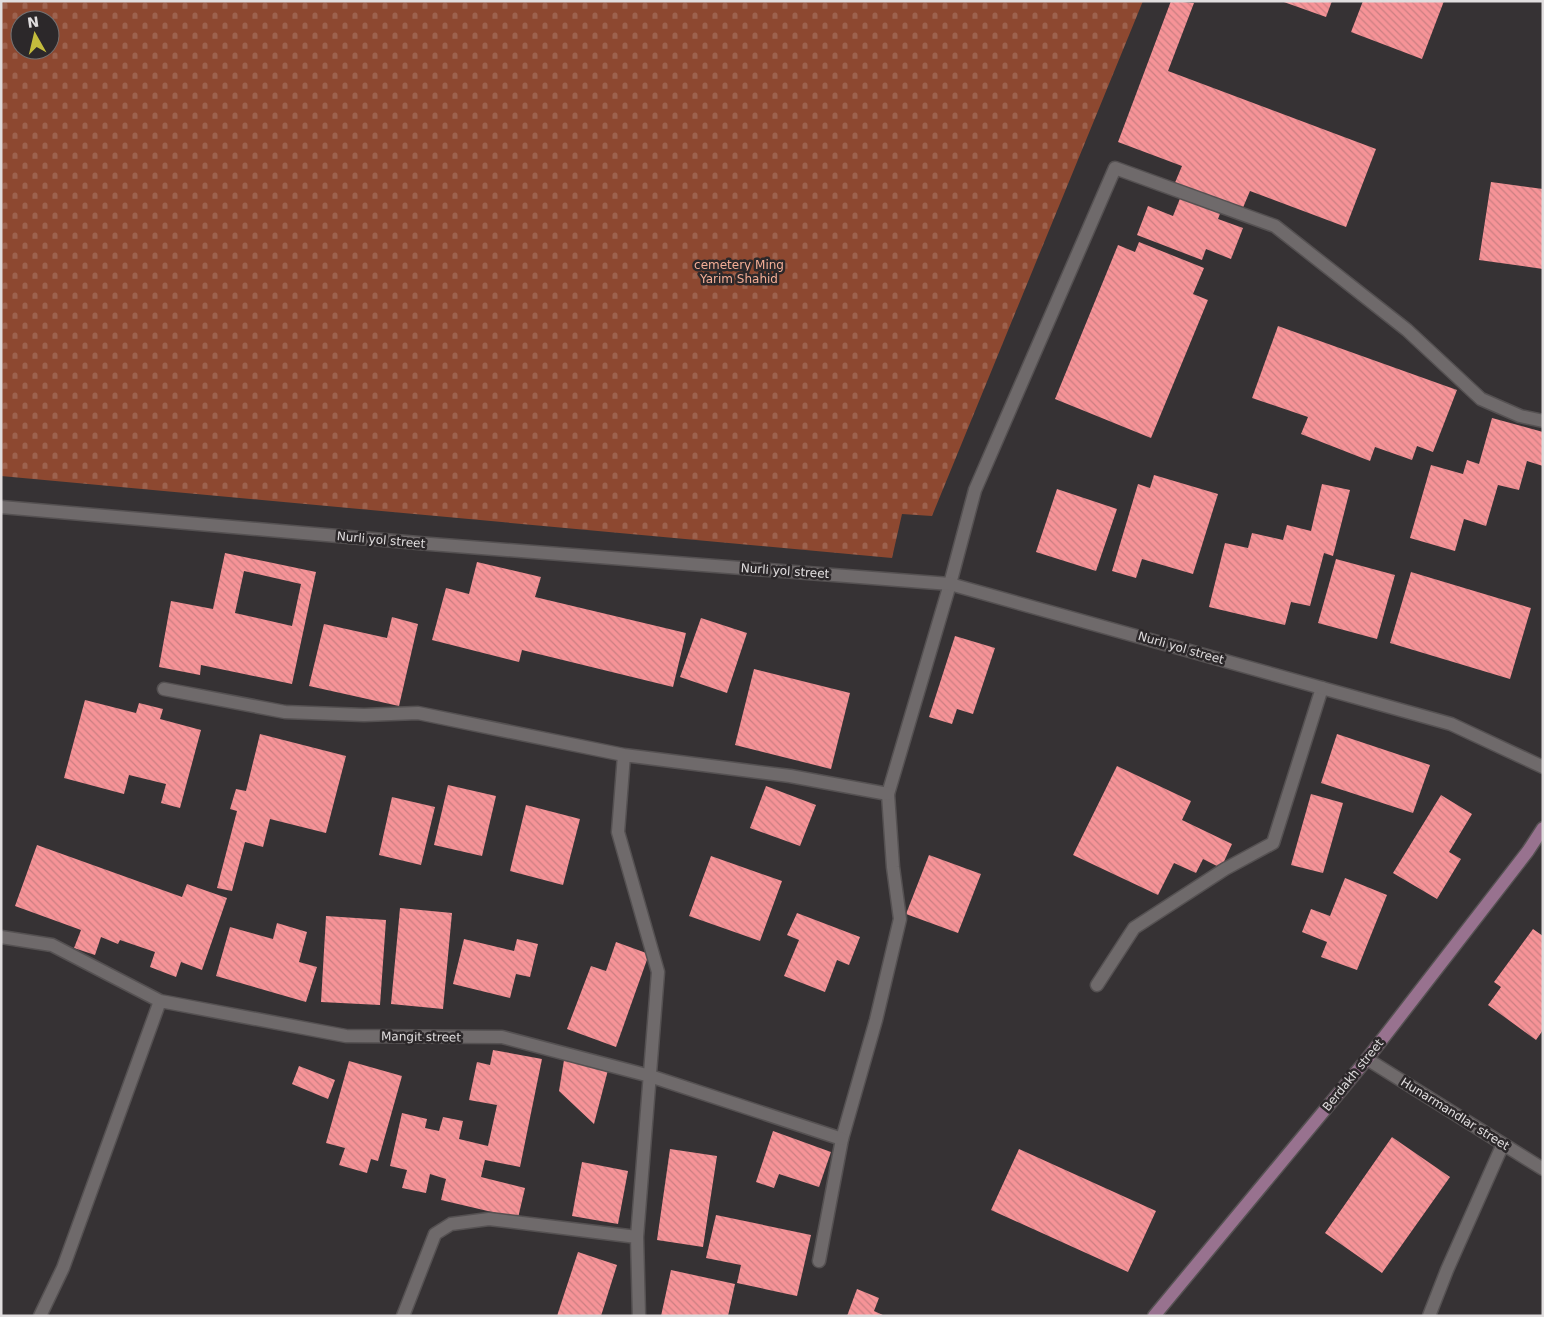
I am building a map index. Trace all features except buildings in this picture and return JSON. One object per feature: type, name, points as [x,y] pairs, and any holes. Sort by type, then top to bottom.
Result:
[{"type":"main road","name":"Berdakh street","points":[[1154,1316],[1367,1059],[1528,851],[1543,828]]},
{"type":"street","points":[[819,1261],[842,1140],[876,1020],[900,919],[893,867],[888,794],[950,584],[975,490],[1115,168],[1275,226],[1407,330],[1481,399],[1520,416],[1543,420]]},
{"type":"street","name":"Nurli yol street","points":[[1,507],[430,544],[950,584],[1452,724],[1543,767]]},
{"type":"street","points":[[1097,984],[1134,928],[1225,868],[1273,843],[1322,688]]},
{"type":"street","points":[[164,689],[286,712],[364,715],[418,713],[624,755],[790,776],[888,794]]},
{"type":"street","points":[[624,755],[618,832],[658,972],[637,1237],[639,1316]]},
{"type":"street","name":"Mangit street","points":[[1,937],[52,945],[160,1001],[346,1036],[502,1038],[650,1076],[842,1140]]},
{"type":"street","points":[[40,1316],[63,1268],[160,1001]]},
{"type":"street","name":"Hunarmandlar street","points":[[1367,1059],[1543,1169]]},
{"type":"street","points":[[1428,1316],[1446,1270],[1503,1144]]},
{"type":"street","points":[[403,1316],[435,1234],[451,1224],[489,1219],[637,1237]]},
{"type":"green space","name":"cemetery Ming Yarim Shahid","points":[[1,1],[1143,1],[932,516],[902,514],[892,558],[1,476]]}]
